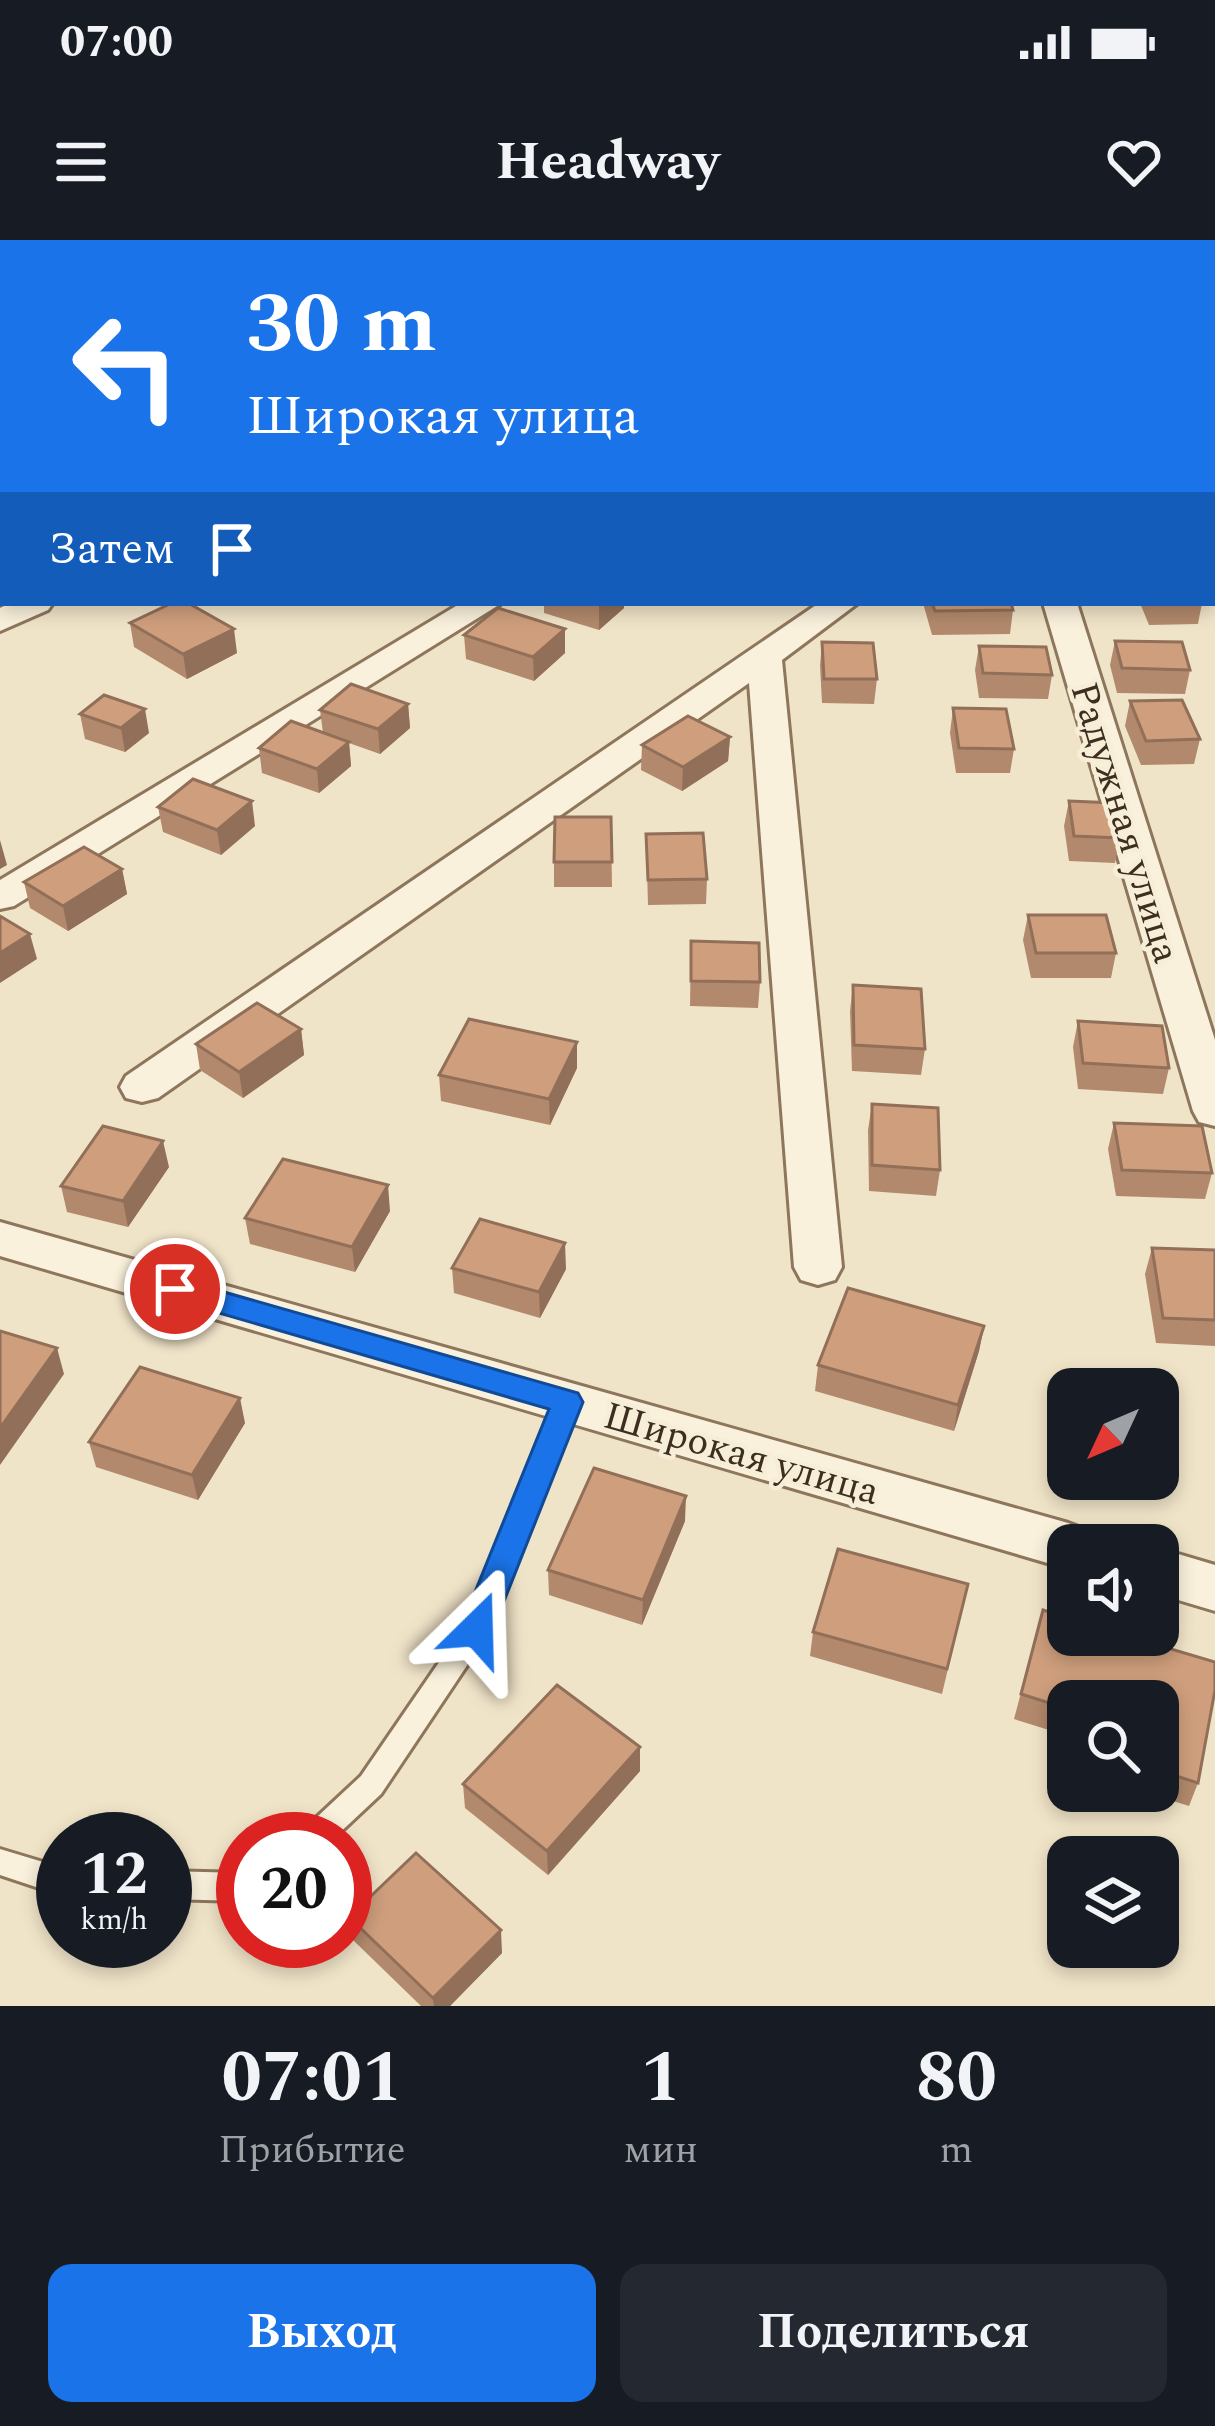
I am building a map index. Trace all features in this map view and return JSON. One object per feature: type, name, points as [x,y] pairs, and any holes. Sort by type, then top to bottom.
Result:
[{"type":"street","points":[[0,621],[30,606]]},
{"type":"street","points":[[0,898],[480,606]]},
{"type":"street","points":[[142,1087],[837,606]]},
{"type":"street","name":"Радужная улица","points":[[1061,606],[1215,1111]]},
{"type":"street","points":[[764,657],[818,1267]]},
{"type":"street","name":"Широкая улица","points":[[0,1239],[1047,1540]]},
{"type":"street","points":[[1179,1577],[1215,1588]]},
{"type":"lane","points":[[342,1812],[371,1785],[477,1629],[567,1402]]},
{"type":"lane","points":[[0,1862],[36,1873]]},
{"type":"building","points":[[166,606],[193,606],[234,629],[183,654],[130,623]]},
{"type":"building","points":[[933,606],[1012,606],[1013,610],[935,611]]},
{"type":"building","points":[[498,608],[565,629],[533,657],[464,635]]},
{"type":"building","points":[[1115,641],[1182,642],[1190,670],[1122,668]]},
{"type":"building","points":[[822,642],[873,643],[877,679],[824,679]]},
{"type":"building","points":[[979,646],[1046,647],[1052,675],[983,673]]},
{"type":"building","points":[[351,684],[408,704],[378,729],[320,710]]},
{"type":"building","points":[[104,695],[145,709],[121,728],[80,714]]},
{"type":"building","points":[[1182,700],[1200,739],[1146,741],[1130,701]]},
{"type":"building","points":[[953,708],[1006,709],[1014,749],[959,748]]},
{"type":"building","points":[[688,716],[730,737],[683,767],[642,745]]},
{"type":"building","points":[[291,721],[349,742],[317,769],[259,748]]},
{"type":"building","points":[[193,779],[252,801],[217,830],[158,807]]},
{"type":"building","points":[[1069,801],[1115,803],[1120,838],[1074,836]]},
{"type":"building","points":[[555,817],[611,817],[612,862],[554,862]]},
{"type":"building","points":[[703,833],[707,879],[648,880],[646,834]]},
{"type":"building","points":[[84,847],[122,869],[63,906],[24,882]]},
{"type":"building","points":[[1028,915],[1106,915],[1116,953],[1036,953]]},
{"type":"building","points":[[0,916],[30,934],[0,953]]},
{"type":"building","points":[[691,941],[759,943],[760,982],[691,981]]},
{"type":"building","points":[[853,985],[921,989],[925,1049],[854,1045]]},
{"type":"building","points":[[257,1003],[301,1029],[239,1072],[196,1044]]},
{"type":"building","points":[[469,1019],[577,1042],[549,1099],[439,1075]]},
{"type":"building","points":[[1078,1021],[1162,1026],[1169,1068],[1083,1063]]},
{"type":"building","points":[[872,1104],[938,1108],[940,1170],[872,1165]]},
{"type":"building","points":[[1114,1123],[1202,1126],[1212,1173],[1122,1170]]},
{"type":"building","points":[[103,1126],[163,1141],[123,1201],[61,1186]]},
{"type":"building","points":[[283,1159],[388,1185],[352,1247],[245,1218]]},
{"type":"building","points":[[480,1219],[565,1243],[539,1292],[452,1268]]},
{"type":"building","points":[[1152,1248],[1215,1250],[1215,1320],[1163,1318]]},
{"type":"building","points":[[848,1288],[984,1326],[958,1405],[818,1365]]},
{"type":"building","points":[[0,1331],[57,1348],[0,1428]]},
{"type":"building","points":[[140,1367],[240,1398],[192,1475],[89,1442]]},
{"type":"building","points":[[594,1468],[686,1496],[643,1600],[548,1570]]},
{"type":"building","points":[[838,1549],[968,1584],[947,1669],[813,1632]]},
{"type":"building","points":[[1043,1610],[1047,1611],[1047,1656],[1179,1656],[1179,1651],[1215,1662],[1215,1690],[1198,1783],[1179,1777],[1179,1680],[1047,1680],[1047,1702],[1021,1694]]},
{"type":"building","points":[[557,1685],[640,1747],[547,1851],[463,1784]]},
{"type":"building","points":[[416,1853],[501,1930],[433,1998],[372,1939],[372,1895]]},
{"type":"route","points":[[175,1289],[567,1402],[477,1629]]}]
